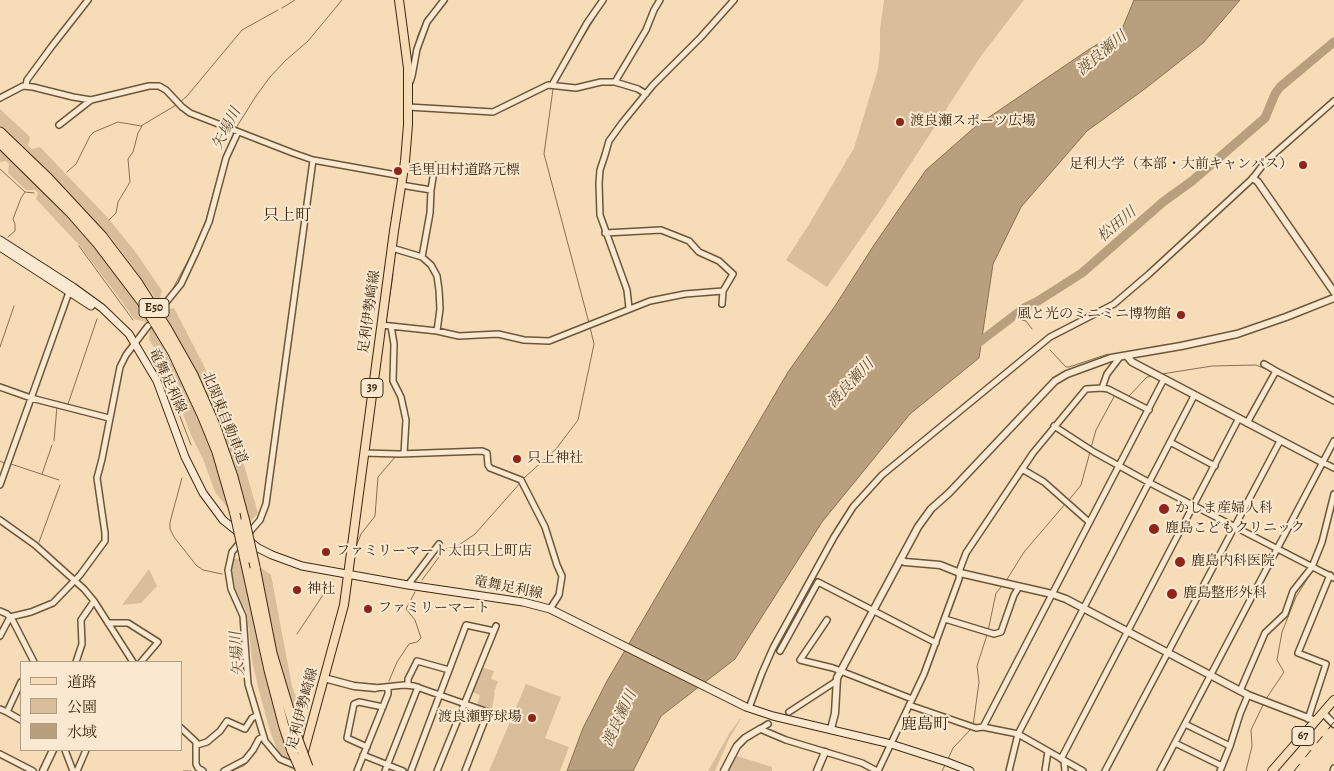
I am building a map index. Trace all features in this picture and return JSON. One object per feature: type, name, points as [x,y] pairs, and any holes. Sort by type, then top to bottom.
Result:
[{"type":"highway","name":"北関東自動車道","points":[[0,132],[48,178],[102,236],[137,282],[168,329],[193,375],[215,425],[233,477],[255,567],[272,653],[298,740],[304,769]]},
{"type":"highway","name":"北関東自動車道","points":[[0,143],[75,218],[122,274],[142,302],[173,353],[199,407],[217,452],[235,514],[269,670],[282,718],[292,751],[304,769]]},
{"type":"main road","name":"足利伊勢崎線","points":[[304,769],[324,678],[342,613],[407,143],[407,54],[399,0]]},
{"type":"main road","name":"竜舞足利線","points":[[0,240],[73,287],[102,308],[122,326],[145,358],[157,382],[199,487],[223,520],[258,548],[302,566],[408,585],[515,601],[554,610],[746,707],[773,716],[891,744],[970,771]]},
{"type":"main road","name":"竜舞足利線","points":[[0,247],[106,316],[135,344]]},
{"type":"main road","name":"67","points":[[1272,771],[1312,720],[1323,713],[1334,700]]},
{"type":"street","points":[[26,86],[27,80],[88,0]]},
{"type":"street","points":[[408,84],[427,22],[444,0]]},
{"type":"street","points":[[552,85],[583,30],[603,0]]},
{"type":"street","points":[[615,82],[646,30],[660,0]]},
{"type":"street","points":[[629,308],[627,290],[600,215],[598,197],[600,170],[609,142],[661,75],[701,37],[734,0]]},
{"type":"street","points":[[408,107],[493,112],[548,85],[560,88],[576,88],[601,82],[615,82],[638,89],[646,94]]},
{"type":"street","points":[[0,98],[18,88],[26,86],[91,100]]},
{"type":"street","points":[[59,125],[91,100],[149,86],[159,86],[166,90],[190,113],[313,160],[402,176]]},
{"type":"street","points":[[746,707],[770,654],[834,537],[853,507],[882,475],[1050,337],[1114,304],[1150,274],[1253,178],[1265,162],[1334,101]]},
{"type":"street","points":[[164,306],[181,284],[209,222],[226,158],[238,132]]},
{"type":"street","points":[[304,769],[280,759],[263,737],[248,684],[243,614],[231,589],[228,575],[232,552],[260,520],[266,504],[313,160]]},
{"type":"street","points":[[422,257],[430,213],[435,165]]},
{"type":"street","points":[[1253,178],[1258,182],[1334,292]]},
{"type":"street","points":[[401,185],[431,190]]},
{"type":"street","points":[[606,233],[662,230],[689,241],[700,252],[719,261],[733,274],[723,291],[722,304]]},
{"type":"street","points":[[392,248],[422,257],[431,265],[437,276],[440,309],[437,331]]},
{"type":"street","points":[[381,325],[437,331],[459,336],[498,334],[524,340],[549,341],[650,301],[684,294],[723,291]]},
{"type":"street","points":[[0,485],[68,295]]},
{"type":"street","points":[[831,729],[835,707],[836,682],[840,670],[918,527],[927,514],[949,494],[1055,381],[1084,367],[1111,358],[1237,334],[1334,298]]},
{"type":"street","points":[[0,611],[10,616],[22,615],[50,606],[95,556],[105,540],[97,478],[109,418],[121,363],[148,326]]},
{"type":"street","points":[[391,326],[394,344],[393,381],[401,398],[406,420],[404,454]]},
{"type":"street","points":[[1124,357],[1194,396],[1334,468]]},
{"type":"street","points":[[1102,388],[1107,374],[1124,357]]},
{"type":"street","points":[[1264,364],[1334,401]]},
{"type":"street","points":[[1247,423],[1276,371]]},
{"type":"street","points":[[983,727],[1164,379]]},
{"type":"street","points":[[0,387],[31,398],[109,418]]},
{"type":"street","points":[[760,729],[786,740],[862,763],[877,771],[909,706],[936,643],[966,553],[990,520],[1022,469],[1054,426],[1086,389],[1102,388],[1115,392],[1149,410]]},
{"type":"street","points":[[1009,771],[1018,734],[1194,396]]},
{"type":"street","points":[[1065,771],[1063,760],[1239,418]]},
{"type":"street","points":[[900,560],[940,565],[960,573],[1052,594],[1066,599],[1248,696],[1312,720],[1326,664],[1298,653],[1333,575],[1312,567],[1150,483],[1094,452],[1054,426]]},
{"type":"street","points":[[1105,771],[1280,441]]},
{"type":"street","points":[[1160,771],[1334,441]]},
{"type":"street","points":[[1170,442],[1215,466]]},
{"type":"street","points":[[364,453],[486,452],[490,468],[521,480],[544,527],[562,576],[560,595],[554,610]]},
{"type":"street","points":[[1022,469],[1044,482],[1089,522]]},
{"type":"street","points":[[1240,691],[1265,633],[1285,614],[1293,591],[1312,567],[1322,542],[1334,494]]},
{"type":"street","points":[[0,520],[35,545],[94,601],[132,661]]},
{"type":"street","points":[[408,585],[439,544]]},
{"type":"street","points":[[780,651],[818,582],[936,643]]},
{"type":"street","points":[[945,619],[994,634],[1001,632],[1014,595],[1019,587]]},
{"type":"street","points":[[76,661],[82,644],[81,620],[94,601]]},
{"type":"street","points":[[0,636],[10,616]]},
{"type":"street","points":[[10,616],[33,661]]},
{"type":"street","points":[[826,620],[800,660],[840,670],[912,699]]},
{"type":"street","points":[[108,623],[128,623],[158,642],[142,661]]},
{"type":"street","points":[[411,771],[466,625],[495,628],[437,771]]},
{"type":"street","points":[[408,685],[408,679],[417,661],[449,670]]},
{"type":"street","points":[[324,678],[354,686],[374,688],[408,685],[418,687],[488,712],[465,771]]},
{"type":"street","points":[[789,712],[836,682]]},
{"type":"street","points":[[7,712],[20,684]]},
{"type":"street","points":[[357,771],[383,707],[388,687]]},
{"type":"street","points":[[385,771],[418,687]]},
{"type":"street","points":[[1175,743],[1221,769],[1248,696]]},
{"type":"street","points":[[367,747],[347,738],[354,704],[359,702],[383,707]]},
{"type":"street","points":[[909,706],[976,728],[983,727],[1018,734],[1083,771]]},
{"type":"street","points":[[0,709],[20,719]]},
{"type":"street","points":[[1323,713],[1334,724]]},
{"type":"street","points":[[197,745],[205,743],[220,731],[227,721],[245,729],[252,718],[256,716]]},
{"type":"street","points":[[724,771],[737,746],[745,738],[768,724]]},
{"type":"street","points":[[1185,724],[1230,746]]},
{"type":"street","points":[[182,729],[197,745],[196,764],[203,771]]},
{"type":"street","points":[[224,771],[245,760],[259,739],[263,737]]},
{"type":"street","points":[[43,771],[53,751]]},
{"type":"street","points":[[65,751],[73,771]]},
{"type":"street","points":[[77,771],[86,751]]},
{"type":"street","points":[[1045,771],[1048,751]]},
{"type":"street","points":[[817,771],[825,752]]},
{"type":"street","points":[[0,754],[33,771]]},
{"type":"street","points":[[363,755],[403,771]]},
{"type":"green space","name":"渡良瀬スポーツ広場","points":[[884,0],[1024,0],[981,56],[881,209],[827,287],[786,260],[854,148],[878,69]]},
{"type":"green space","points":[[0,109],[30,137],[28,146],[32,149],[40,147],[108,218],[137,254],[162,291],[159,301],[166,310],[174,308],[203,364],[228,420],[234,440],[238,444],[258,513],[251,521],[249,520],[230,453],[210,401],[193,364],[151,292],[113,240],[52,175],[0,126]]},
{"type":"green space","points":[[0,149],[58,205],[97,249],[120,279],[152,328],[179,377],[198,418],[218,471],[230,511],[215,492],[166,370],[149,339],[150,329],[146,322],[134,319],[80,246],[36,199],[38,193],[35,190],[26,190],[8,173],[9,164],[6,161],[0,162]]},
{"type":"green space","points":[[240,558],[264,672],[289,758],[283,758],[278,752],[269,728],[258,687],[252,660],[247,613],[235,588],[232,573],[232,562],[234,559]]},
{"type":"green space","points":[[259,566],[271,575],[292,686],[306,724],[302,738],[289,701],[279,662]]},
{"type":"green space","points":[[149,569],[157,586],[141,603],[122,605]]},
{"type":"green space","points":[[481,669],[494,671],[491,679],[498,681],[494,692],[492,708],[489,709],[477,705],[480,695],[472,692]]},
{"type":"green space","name":"渡良瀬野球場","points":[[526,684],[561,697],[545,738],[569,747],[560,771],[489,771]]},
{"type":"green space","points":[[740,719],[715,771],[708,771],[730,732]]},
{"type":"green space","points":[[734,755],[772,767],[772,771],[727,771]]},
{"type":"water","name":"渡良瀬川","points":[[1134,0],[1240,0],[1203,43],[1087,131],[1021,207],[993,264],[979,358],[910,414],[822,522],[735,659],[661,716],[633,771],[567,771],[583,728],[607,681],[788,372],[835,306],[874,245],[926,170],[976,126],[1122,29]]},
{"type":"waterway","points":[[282,8],[295,0]]},
{"type":"waterway","name":"矢場川","points":[[236,128],[270,77],[308,41],[342,0]]},
{"type":"waterway","points":[[441,7],[447,0]]},
{"type":"waterway","points":[[567,63],[606,0]]},
{"type":"waterway","points":[[179,103],[242,30],[278,10]]},
{"type":"waterway","points":[[412,65],[418,35],[426,17],[434,10]]},
{"type":"waterway","name":"松田川","points":[[973,347],[1024,308],[1082,273],[1163,202],[1192,181],[1265,118],[1280,87],[1334,42]]},
{"type":"waterway","points":[[553,89],[544,154],[589,323]]},
{"type":"waterway","points":[[67,172],[76,164],[90,136],[94,132],[118,122],[141,126],[176,105]]},
{"type":"waterway","points":[[109,220],[116,213],[118,202],[130,182],[128,159],[133,152],[142,126]]},
{"type":"waterway","name":"矢場川","points":[[226,153],[235,131]]},
{"type":"waterway","name":"矢場川","points":[[171,292],[190,257],[206,220],[222,161]]},
{"type":"waterway","points":[[0,169],[25,192],[34,193]]},
{"type":"waterway","points":[[8,237],[15,231],[13,219],[25,192]]},
{"type":"waterway","points":[[79,246],[133,320]]},
{"type":"waterway","points":[[386,321],[393,275],[392,270]]},
{"type":"waterway","points":[[0,347],[14,306]]},
{"type":"waterway","points":[[1012,317],[1026,321],[1032,329]]},
{"type":"waterway","points":[[58,402],[68,404],[97,319]]},
{"type":"waterway","points":[[523,479],[556,449],[578,420],[594,344],[590,327]]},
{"type":"waterway","points":[[1050,350],[1066,367],[1108,354]]},
{"type":"waterway","name":"矢場川","points":[[158,359],[191,445]]},
{"type":"waterway","points":[[1162,374],[1212,366],[1256,365],[1273,372]]},
{"type":"waterway","points":[[1128,397],[1147,377],[1153,376]]},
{"type":"waterway","points":[[392,384],[399,398]]},
{"type":"waterway","points":[[1091,448],[1096,430],[1115,395]]},
{"type":"waterway","points":[[54,441],[57,406]]},
{"type":"waterway","points":[[42,474],[52,445]]},
{"type":"waterway","points":[[1069,500],[1081,485],[1090,452]]},
{"type":"waterway","points":[[355,549],[361,534],[375,516],[378,477],[396,456]]},
{"type":"waterway","points":[[0,461],[4,463]]},
{"type":"waterway","points":[[11,464],[59,480]]},
{"type":"waterway","name":"矢場川","points":[[182,478],[170,522],[170,529],[196,565],[203,570],[222,574]]},
{"type":"waterway","points":[[446,549],[459,545],[475,534],[521,482]]},
{"type":"waterway","points":[[39,542],[60,485]]},
{"type":"waterway","points":[[1006,581],[1024,552],[1066,503]]},
{"type":"waterway","points":[[1331,515],[1334,506]]},
{"type":"waterway","points":[[422,580],[442,553]]},
{"type":"waterway","points":[[1266,699],[1284,672],[1277,660],[1282,632],[1296,597],[1311,573]]},
{"type":"waterway","points":[[297,634],[333,580]]},
{"type":"waterway","points":[[988,631],[996,593],[1002,586]]},
{"type":"waterway","points":[[389,681],[397,662],[409,644],[417,642],[421,638],[415,620],[406,609],[415,592]]},
{"type":"waterway","name":"矢場川","points":[[236,593],[245,614],[253,692]]},
{"type":"waterway","points":[[973,726],[979,682],[977,666],[987,635]]},
{"type":"waterway","points":[[1246,771],[1252,746],[1251,730],[1263,705]]},
{"type":"waterway","points":[[948,759],[953,748],[971,729]]},
{"type":"waterway","name":"矢場川","points":[[232,771],[245,765],[258,746]]},
{"type":"waterway","points":[[942,771],[945,765]]},
{"type":"waterway","name":"矢場川","points":[[183,771],[191,771]]},
{"type":"tunnel","points":[[148,326],[164,305]]},
{"type":"railway","points":[[1294,771],[1334,722]]},
{"type":"place","name":"渡良瀬スポーツ広場","points":[[900,122]]},
{"type":"place","name":"足利大学（本部・大前キャンパス）","points":[[1303,165]]},
{"type":"place","name":"毛里田村道路元標","points":[[398,171]]},
{"type":"place","name":"風と光のミニミニ博物館","points":[[1181,315]]},
{"type":"place","name":"只上神社","points":[[517,459]]},
{"type":"place","name":"かしま産婦人科","points":[[1164,509]]},
{"type":"place","name":"鹿島こどもクリニック","points":[[1154,529]]},
{"type":"place","name":"ファミリーマート太田只上町店","points":[[326,552]]},
{"type":"place","name":"鹿島内科医院","points":[[1180,562]]},
{"type":"place","name":"神社","points":[[297,590]]},
{"type":"place","name":"鹿島整形外科","points":[[1172,594]]},
{"type":"place","name":"ファミリーマート","points":[[368,609]]},
{"type":"place","name":"渡良瀬野球場","points":[[532,718]]},
{"type":"district","name":"只上町","points":[[287,216]]},
{"type":"district","name":"鹿島町","points":[[925,725]]}]
